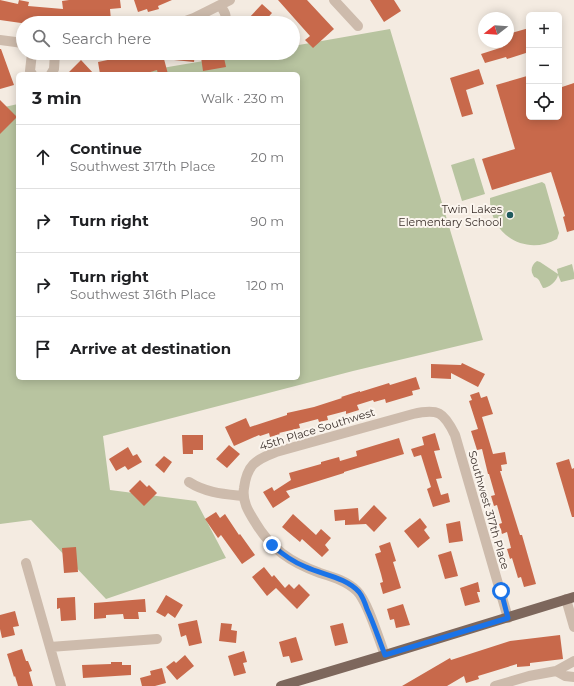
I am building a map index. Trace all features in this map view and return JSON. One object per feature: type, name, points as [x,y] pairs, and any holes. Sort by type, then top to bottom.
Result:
[{"type":"main road","points":[[281,686],[570,598]]},
{"type":"street","points":[[207,16],[220,5],[230,0]]},
{"type":"street","points":[[334,0],[358,26]]},
{"type":"street","points":[[220,5],[226,16]]},
{"type":"street","points":[[0,40],[16,42]]},
{"type":"street","points":[[31,60],[31,72]]},
{"type":"street","points":[[52,72],[55,60]]},
{"type":"street","name":"45th Place Southwest","points":[[385,655],[359,593],[352,586],[306,568],[282,554],[272,545],[258,528],[245,504],[244,490],[248,471],[255,462],[268,455],[413,414],[426,411],[438,413]]},
{"type":"street","name":"Southwest 317th Place","points":[[438,413],[448,422],[455,435],[508,618]]},
{"type":"street","points":[[190,482],[203,489],[244,496]]},
{"type":"street","points":[[26,563],[61,686]]},
{"type":"street","points":[[570,598],[574,627]]},
{"type":"street","points":[[50,647],[157,639]]},
{"type":"street","points":[[497,686],[534,675],[556,671],[574,661]]},
{"type":"street","points":[[556,671],[565,676],[574,677]]},
{"type":"green space","points":[[390,29],[483,340],[353,371],[103,436],[110,490],[196,501],[226,558],[106,599],[31,520],[0,524],[0,108],[16,104],[16,380],[300,380],[300,72],[148,72],[210,60],[300,60],[300,45]]},
{"type":"green space","points":[[474,158],[485,194],[462,201],[451,165]]},
{"type":"green space","points":[[542,182],[545,184],[559,233],[557,239],[545,244],[533,245],[521,243],[511,239],[502,232],[496,222],[491,211],[490,198]]},
{"type":"green space","points":[[537,261],[558,274],[557,269],[572,264],[574,279],[561,282],[558,275],[552,284],[543,288],[539,280],[532,273],[533,265]]},
{"type":"building","points":[[0,0],[18,4],[19,0],[29,2],[28,6],[63,9],[62,1],[120,0],[121,8],[110,9],[111,16],[16,16],[16,22],[0,20]]},
{"type":"building","points":[[134,0],[172,0],[158,6],[159,9],[148,12],[147,9],[138,12]]},
{"type":"building","points":[[278,0],[307,0],[334,29],[313,48],[305,40],[310,36],[300,25],[300,16],[292,16]]},
{"type":"building","points":[[370,0],[394,0],[401,11],[384,22]]},
{"type":"building","points":[[262,4],[272,13],[269,16],[251,16]]},
{"type":"building","points":[[526,29],[526,53],[507,59],[506,57],[485,63],[481,54],[500,48],[514,48],[514,32]]},
{"type":"building","points":[[0,49],[14,85],[0,89]]},
{"type":"building","points":[[81,60],[92,72],[69,72]]},
{"type":"building","points":[[108,60],[164,60],[167,72],[158,72],[157,70],[150,72],[100,72],[98,62]]},
{"type":"building","points":[[174,60],[194,60],[194,62]]},
{"type":"building","points":[[201,60],[224,60],[226,67],[203,71]]},
{"type":"building","points":[[479,69],[484,84],[466,90],[473,114],[462,117],[450,78]]},
{"type":"building","points":[[526,76],[526,120],[562,120],[562,87],[574,83],[574,230],[567,232],[563,217],[565,216],[551,172],[492,190],[482,159],[515,149],[496,85]]},
{"type":"building","points":[[0,100],[16,116],[16,118],[0,134]]},
{"type":"building","points":[[462,363],[485,374],[478,387],[451,373],[451,379],[431,378],[431,364],[461,365]]},
{"type":"building","points":[[416,377],[420,389],[412,391],[413,395],[386,403],[385,399],[374,402],[373,400],[357,405],[359,410],[346,414],[346,411],[327,416],[328,420],[319,422],[318,419],[299,424],[300,428],[279,433],[280,434],[270,437],[269,433],[259,435],[234,446],[225,427],[246,418],[250,427],[287,415],[287,413],[314,407],[360,391],[389,383],[390,385]]},
{"type":"building","points":[[479,392],[481,398],[487,396],[493,414],[482,417],[493,454],[505,452],[507,464],[501,465],[502,471],[500,471],[520,535],[522,535],[536,584],[524,587],[521,577],[518,578],[512,558],[510,559],[507,549],[511,548],[507,532],[502,534],[499,524],[502,523],[497,505],[494,506],[491,496],[495,495],[482,449],[477,450],[471,431],[478,429],[469,401],[472,400],[470,395]]},
{"type":"building","points":[[435,433],[440,450],[434,451],[442,478],[436,479],[441,495],[448,493],[450,502],[433,507],[427,489],[431,487],[421,455],[414,457],[411,449],[424,445],[422,437]]},
{"type":"building","points":[[182,435],[203,435],[203,450],[193,450],[193,454],[183,454]]},
{"type":"building","points":[[399,438],[404,454],[286,491],[290,497],[273,508],[263,492],[272,487],[274,491],[291,480],[289,473],[339,457],[340,461],[357,456],[356,451]]},
{"type":"building","points":[[229,445],[240,454],[227,468],[216,459]]},
{"type":"building","points":[[128,447],[133,456],[137,454],[142,462],[128,470],[125,466],[116,471],[109,459]]},
{"type":"building","points":[[164,456],[172,462],[164,473],[155,465]]},
{"type":"building","points":[[569,459],[572,469],[574,468],[574,517],[572,517],[556,463]]},
{"type":"building","points":[[140,480],[147,487],[149,485],[157,493],[144,506],[129,491]]},
{"type":"building","points":[[374,505],[387,518],[374,532],[366,524],[345,525],[345,520],[335,521],[334,510],[358,508],[359,521]]},
{"type":"building","points":[[216,512],[220,518],[225,514],[255,555],[242,564],[221,535],[218,538],[205,519]]},
{"type":"building","points":[[293,514],[316,535],[321,529],[331,538],[325,545],[329,550],[322,557],[302,539],[300,542],[282,527]]},
{"type":"building","points":[[420,518],[427,527],[424,530],[430,538],[418,548],[404,531]]},
{"type":"building","points":[[460,521],[463,541],[449,543],[446,524]]},
{"type":"building","points":[[390,542],[396,561],[393,562],[401,588],[383,594],[380,583],[383,582],[375,554],[381,552],[379,546]]},
{"type":"building","points":[[76,547],[78,572],[64,573],[62,548]]},
{"type":"building","points":[[451,551],[458,576],[445,579],[438,555]]},
{"type":"building","points":[[264,567],[272,577],[274,575],[285,588],[289,584],[294,589],[299,584],[310,595],[297,609],[276,588],[267,596],[252,577]]},
{"type":"building","points":[[478,582],[480,592],[477,592],[480,602],[465,606],[460,588]]},
{"type":"building","points":[[166,595],[183,605],[175,618],[168,613],[165,617],[156,612]]},
{"type":"building","points":[[75,597],[76,620],[61,621],[60,608],[57,609],[57,598]]},
{"type":"building","points":[[145,599],[146,612],[138,612],[139,619],[124,619],[123,614],[106,615],[106,618],[94,619],[94,603]]},
{"type":"building","points":[[403,604],[410,625],[396,628],[394,619],[390,620],[387,609]]},
{"type":"building","points":[[15,611],[19,626],[13,627],[15,635],[2,638],[0,629],[0,615]]},
{"type":"building","points":[[197,620],[202,643],[189,646],[186,635],[181,637],[178,624]]},
{"type":"building","points":[[221,623],[232,624],[231,630],[237,631],[236,643],[219,641]]},
{"type":"building","points":[[343,623],[348,643],[335,646],[330,626]]},
{"type":"building","points":[[560,635],[563,659],[530,663],[530,666],[517,667],[517,664],[478,676],[479,679],[466,683],[464,676],[447,686],[402,686],[450,658],[451,660],[510,641]]},
{"type":"building","points":[[296,637],[303,660],[291,663],[289,656],[283,657],[279,642]]},
{"type":"building","points":[[22,649],[26,661],[28,661],[32,671],[29,672],[33,686],[18,686],[7,654]]},
{"type":"building","points":[[244,651],[247,662],[243,663],[246,673],[234,676],[228,656]]},
{"type":"building","points":[[185,655],[194,666],[177,680],[166,667],[174,661],[176,663]]},
{"type":"building","points":[[111,662],[122,662],[122,665],[131,665],[131,675],[83,678],[82,665],[111,664]]},
{"type":"building","points":[[162,668],[166,683],[155,686],[142,686],[140,678],[151,675],[150,671]]},
{"type":"place","name":"Twin Lakes Elementary School","points":[[510,215]]},
{"type":"route","points":[[272,545],[282,554],[306,568],[352,586],[364,601],[385,655],[508,618],[501,591]]}]
